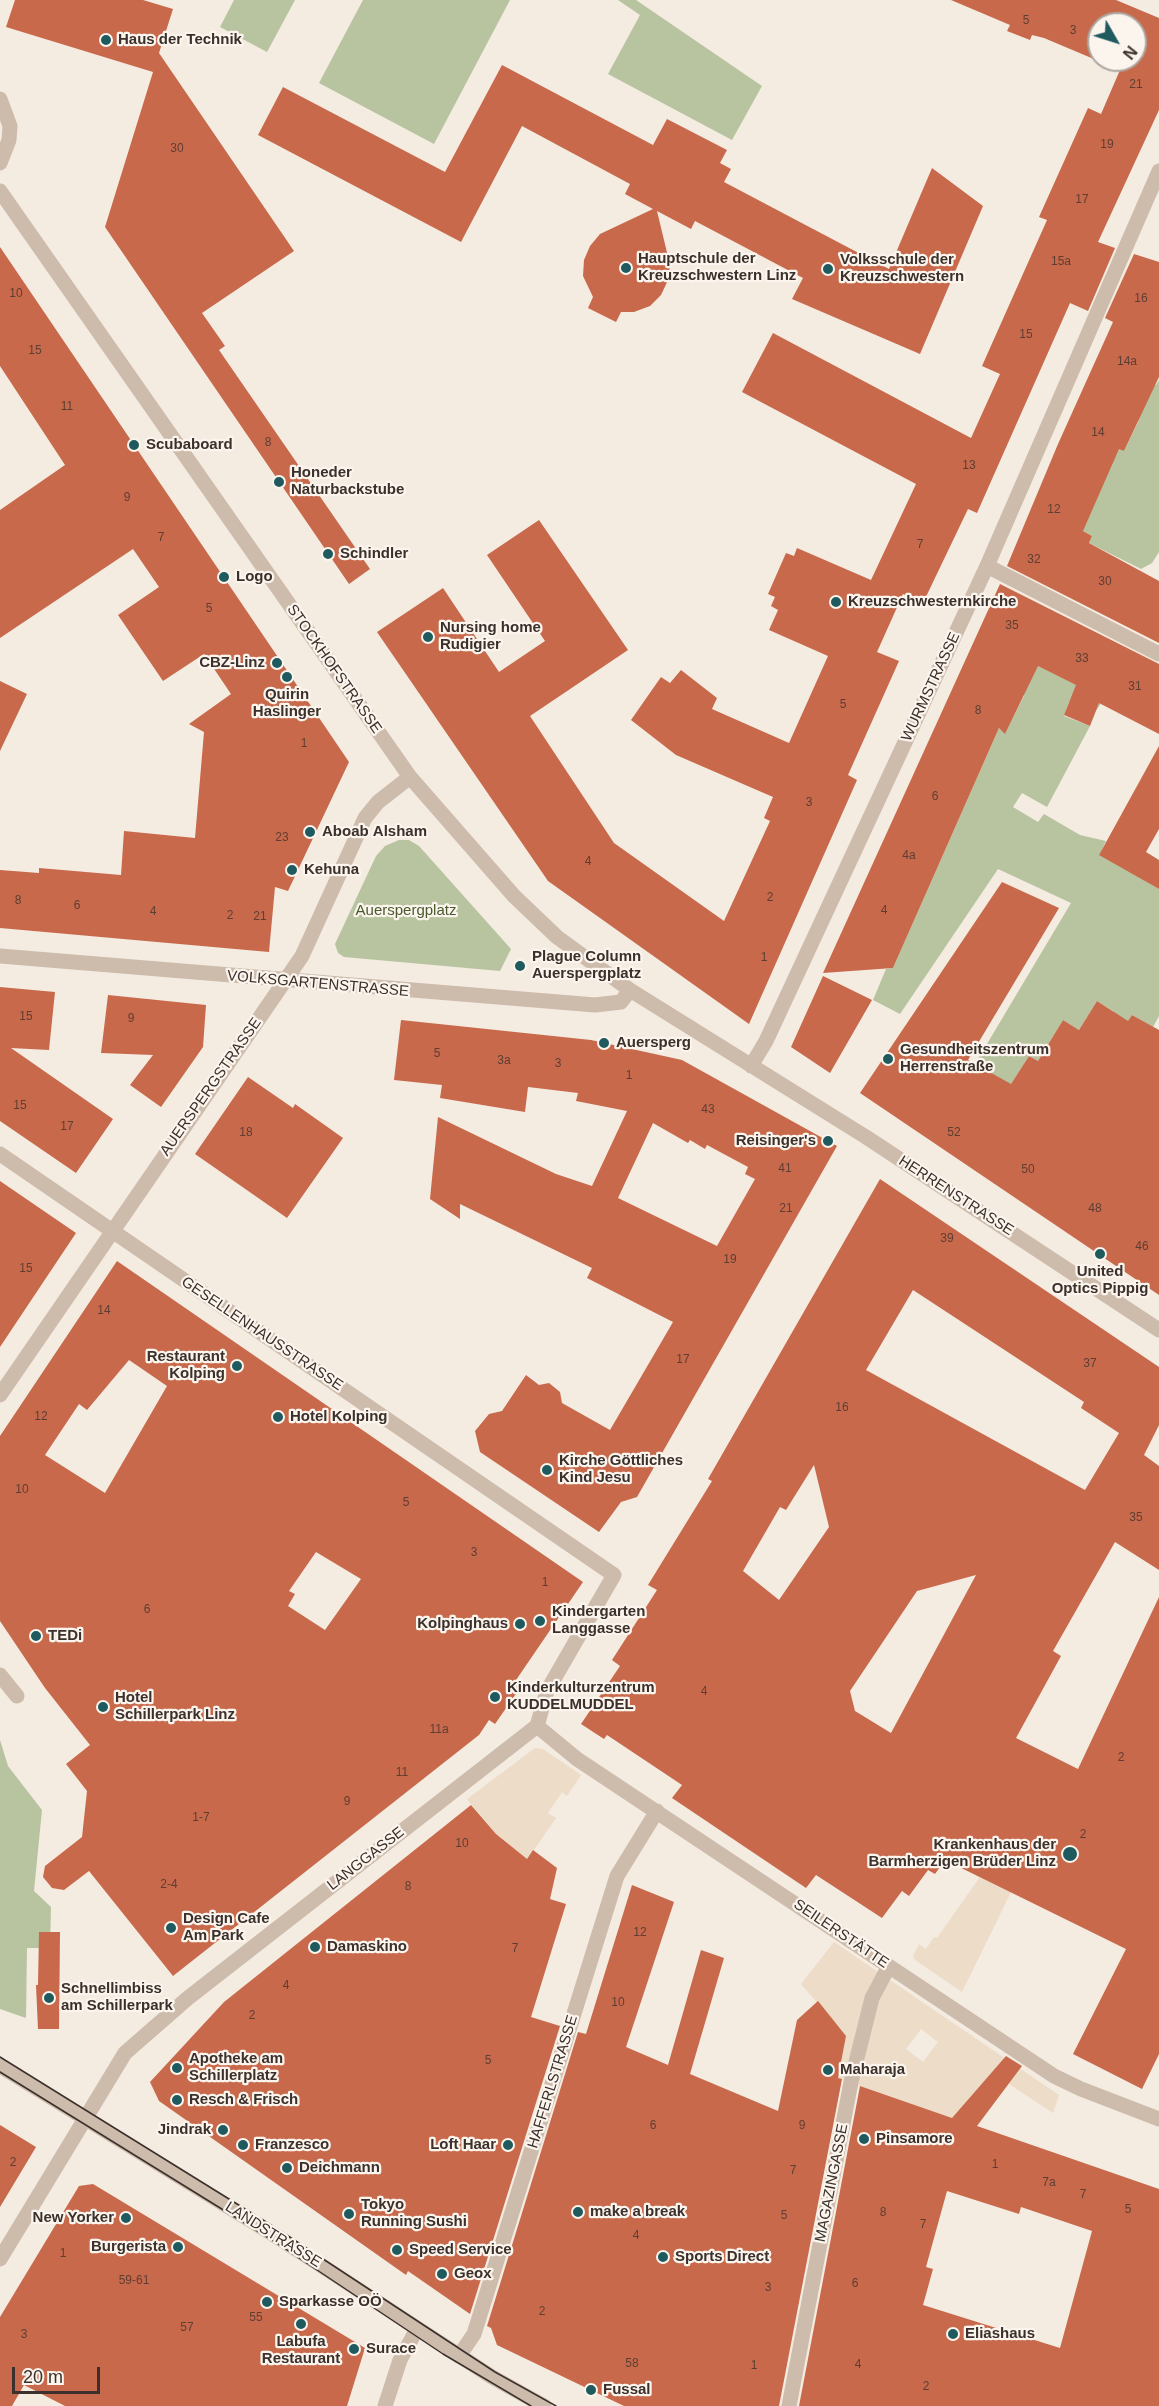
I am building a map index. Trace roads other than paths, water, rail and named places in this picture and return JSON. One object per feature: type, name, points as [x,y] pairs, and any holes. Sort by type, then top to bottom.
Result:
[{"type":"street","points":[[0,99],[6,112],[10,133],[0,163]]},
{"type":"street","name":"WURMSTRASSE","points":[[751,1066],[771,1030],[987,566],[1159,171]]},
{"type":"street","name":"STOCKHOFSTRASSE","points":[[0,191],[410,777],[514,896],[557,937],[630,990],[751,1066]]},
{"type":"street","points":[[987,566],[1159,654]]},
{"type":"street","name":"AUERSPERGSTRASSE","points":[[0,1395],[302,956],[365,818],[378,802],[410,777]]},
{"type":"street","name":"VOLKSGARTENSTRASSE","points":[[0,956],[595,1005],[621,1002],[630,990]]},
{"type":"street","name":"HERRENSTRASSE","points":[[751,1066],[875,1143],[1159,1330]]},
{"type":"street","name":"GESELLENHAUSSTRASSE","points":[[0,1154],[614,1575],[547,1691],[537,1726]]},
{"type":"street","points":[[0,1674],[17,1696]]},
{"type":"street","name":"SEILERSTÄTTE","points":[[537,1726],[577,1759],[1054,2076],[1159,2119]]},
{"type":"street","name":"LANGGASSE","points":[[0,2259],[125,2053],[179,2006],[537,1726]]},
{"type":"street","name":"HAFFERLSTRASSE","points":[[459,2356],[474,2334],[617,1876],[657,1811]]},
{"type":"street","name":"MAGAZINGASSE","points":[[789,2406],[851,2082],[872,1998],[889,1966]]},
{"type":"street","name":"LANDSTRASSE","points":[[0,2066],[276,2236],[459,2356],[544,2406]]},
{"type":"street","points":[[385,2406],[400,2360],[417,2329]]},
{"type":"tram line","points":[[0,2057],[279,2230],[495,2372],[556,2406]]},
{"type":"tram line","points":[[0,2072],[272,2240],[443,2354],[531,2406]]},
{"type":"place","name":"Haus der Technik","points":[[106,40]]},
{"type":"place","name":"Hauptschule der Kreuzschwestern Linz","points":[[626,268]]},
{"type":"place","name":"Volksschule der Kreuzschwestern","points":[[828,269]]},
{"type":"place","name":"Scubaboard","points":[[134,445]]},
{"type":"place","name":"Honeder Naturbackstube","points":[[279,482]]},
{"type":"place","name":"Schindler","points":[[328,554]]},
{"type":"place","name":"Logo","points":[[224,577]]},
{"type":"place","name":"Kreuzschwesternkirche","points":[[836,602]]},
{"type":"place","name":"Nursing home Rudigier","points":[[428,637]]},
{"type":"place","name":"CBZ-Linz","points":[[277,663]]},
{"type":"place","name":"Quirin Haslinger","points":[[287,677]]},
{"type":"place","name":"Aboab Alsham","points":[[310,832]]},
{"type":"place","name":"Kehuna","points":[[292,870]]},
{"type":"place","name":"Plague Column Auerspergplatz","points":[[520,966]]},
{"type":"place","name":"Auersperg","points":[[604,1043]]},
{"type":"place","name":"Gesundheitszentrum Herrenstraße","points":[[888,1059]]},
{"type":"place","name":"Reisinger's","points":[[828,1141]]},
{"type":"place","name":"United Optics Pippig","points":[[1100,1254]]},
{"type":"place","name":"Restaurant Kolping","points":[[237,1366]]},
{"type":"place","name":"Hotel Kolping","points":[[278,1417]]},
{"type":"place","name":"Kirche Göttliches Kind Jesu","points":[[547,1470]]},
{"type":"place","name":"Kindergarten Langgasse","points":[[540,1621]]},
{"type":"place","name":"Kolpinghaus","points":[[520,1624]]},
{"type":"place","name":"TEDi","points":[[36,1636]]},
{"type":"place","name":"Kinderkulturzentrum KUDDELMUDDEL","points":[[495,1697]]},
{"type":"place","name":"Hotel Schillerpark Linz","points":[[103,1707]]},
{"type":"place","name":"Krankenhaus der Barmherzigen Brüder Linz","points":[[1070,1854]]},
{"type":"place","name":"Design Cafe Am Park","points":[[171,1928]]},
{"type":"place","name":"Damaskino","points":[[315,1947]]},
{"type":"place","name":"Schnellimbiss am Schillerpark","points":[[49,1998]]},
{"type":"place","name":"Apotheke am Schillerplatz","points":[[177,2068]]},
{"type":"place","name":"Maharaja","points":[[828,2070]]},
{"type":"place","name":"Resch & Frisch","points":[[177,2100]]},
{"type":"place","name":"Jindrak","points":[[223,2130]]},
{"type":"place","name":"Pinsamore","points":[[864,2139]]},
{"type":"place","name":"Franzesco","points":[[243,2145]]},
{"type":"place","name":"Loft Haar","points":[[508,2145]]},
{"type":"place","name":"Deichmann","points":[[287,2168]]},
{"type":"place","name":"make a break","points":[[578,2212]]},
{"type":"place","name":"Tokyo Running Sushi","points":[[349,2214]]},
{"type":"place","name":"New Yorker","points":[[126,2218]]},
{"type":"place","name":"Burgerista","points":[[178,2247]]},
{"type":"place","name":"Speed Service","points":[[397,2250]]},
{"type":"place","name":"Sports Direct","points":[[663,2257]]},
{"type":"place","name":"Geox","points":[[442,2274]]},
{"type":"place","name":"Sparkasse OÖ","points":[[267,2302]]},
{"type":"place","name":"Labufa Restaurant","points":[[301,2324]]},
{"type":"place","name":"Eliashaus","points":[[953,2334]]},
{"type":"place","name":"Surace","points":[[354,2349]]},
{"type":"place","name":"Fussal","points":[[591,2390]]},
{"type":"park label","name":"Auerspergplatz","points":[[406,911]]}]
